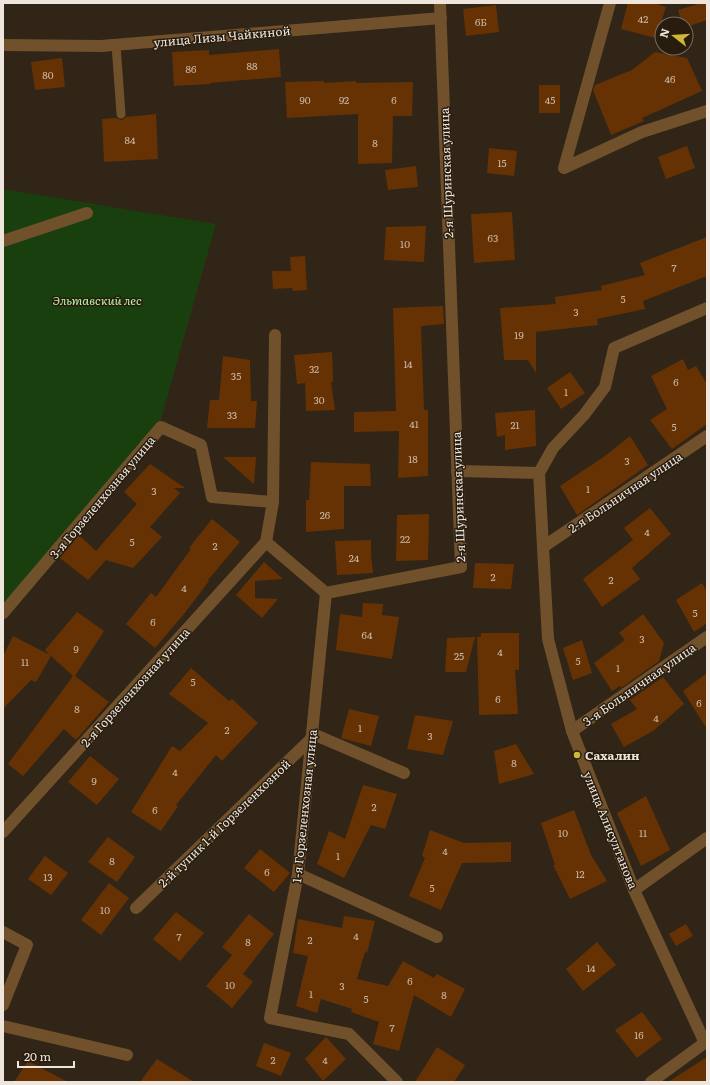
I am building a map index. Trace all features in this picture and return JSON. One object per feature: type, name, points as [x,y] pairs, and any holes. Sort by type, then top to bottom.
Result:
[{"type":"street","name":"2-я Шуринская улица","points":[[326,593],[461,567],[440,3]]},
{"type":"street","points":[[610,3],[564,168],[642,132],[707,111]]},
{"type":"street","name":"улица Лизы Чайкиной","points":[[3,45],[101,46],[441,18]]},
{"type":"street","points":[[3,241],[87,213]]},
{"type":"street","points":[[457,471],[539,473],[553,448],[584,415],[605,387],[614,348],[707,308]]},
{"type":"street","points":[[275,334],[273,502],[266,542],[326,593]]},
{"type":"street","name":"3-я Горзеленхозная улица","points":[[3,613],[161,427],[200,445],[212,497],[273,502]]},
{"type":"street","name":"2-я Больничная улица","points":[[543,547],[707,436]]},
{"type":"street","name":"улица Алисултанова","points":[[539,473],[548,639],[572,731],[634,890],[706,1042]]},
{"type":"street","name":"2-я Горзеленхозная улица","points":[[3,832],[266,542]]},
{"type":"street","name":"1-я Горзеленхозная улица","points":[[326,593],[298,874],[270,1018],[349,1034],[397,1082]]},
{"type":"street","name":"3-я Больничная улица","points":[[572,731],[707,637]]},
{"type":"street","points":[[312,736],[404,772]]},
{"type":"street","name":"2-й тупик 1-й Горзеленхозной","points":[[136,908],[312,736]]},
{"type":"street","points":[[634,890],[707,838]]},
{"type":"street","points":[[298,874],[438,936]]},
{"type":"street","points":[[3,932],[27,945],[3,1005]]},
{"type":"street","points":[[3,1026],[127,1055]]},
{"type":"street","points":[[651,1082],[706,1042]]},
{"type":"lane","points":[[116,44],[121,114]]},
{"type":"green space","name":"Эльтавский лес","points":[[3,189],[216,224],[159,426],[3,609]]},
{"type":"building","points":[[628,3],[654,3],[666,7],[663,16],[654,16],[654,37],[621,29]]},
{"type":"building","points":[[701,3],[707,3],[707,20],[694,24],[694,16],[680,16],[678,10]]},
{"type":"building","points":[[496,5],[499,32],[466,36],[463,9]]},
{"type":"building","points":[[279,49],[281,77],[174,86],[172,52],[209,50],[209,55]]},
{"type":"building","points":[[654,53],[654,56],[676,56],[687,58],[702,91],[642,118],[644,121],[611,135],[593,90],[595,85],[632,70]]},
{"type":"building","points":[[62,58],[65,87],[35,90],[31,62]]},
{"type":"building","points":[[324,81],[324,83],[356,81],[356,83],[413,82],[412,116],[393,116],[392,163],[358,164],[358,114],[287,118],[285,82]]},
{"type":"building","points":[[539,85],[560,85],[560,113],[539,113]]},
{"type":"building","points":[[156,114],[158,159],[104,162],[102,119],[116,118],[122,120],[126,117]]},
{"type":"building","points":[[687,146],[695,168],[666,179],[658,157]]},
{"type":"building","points":[[489,148],[517,151],[514,176],[487,173]]},
{"type":"building","points":[[416,166],[418,187],[388,190],[385,170]]},
{"type":"building","points":[[512,212],[515,260],[474,263],[471,214]]},
{"type":"building","points":[[426,226],[424,262],[384,260],[386,227]]},
{"type":"building","points":[[707,237],[707,276],[643,301],[645,309],[597,319],[598,325],[536,332],[536,373],[528,360],[504,360],[500,308],[556,304],[555,297],[602,290],[601,286],[645,275],[640,263]]},
{"type":"building","points":[[305,256],[307,290],[293,291],[292,288],[273,289],[272,271],[291,271],[290,257]]},
{"type":"building","points":[[443,306],[444,324],[421,326],[424,410],[428,410],[428,476],[398,478],[399,431],[354,432],[354,412],[396,411],[393,308]]},
{"type":"building","points":[[332,352],[333,382],[331,382],[335,410],[306,411],[305,383],[297,384],[294,355]]},
{"type":"building","points":[[223,356],[250,360],[251,401],[257,401],[255,428],[207,428],[210,400],[219,400]]},
{"type":"building","points":[[683,359],[688,370],[696,366],[707,384],[707,424],[672,449],[650,420],[667,409],[651,376]]},
{"type":"building","points":[[570,372],[585,393],[561,409],[547,388]]},
{"type":"building","points":[[535,410],[536,446],[505,450],[505,435],[497,437],[495,413]]},
{"type":"building","points":[[630,436],[648,465],[577,515],[560,486],[605,456]]},
{"type":"building","points":[[223,457],[256,457],[254,484]]},
{"type":"building","points":[[311,462],[370,464],[371,486],[344,486],[344,529],[306,532],[306,500],[309,500]]},
{"type":"building","points":[[150,464],[185,488],[174,488],[180,493],[150,527],[162,537],[133,568],[106,560],[88,580],[60,558],[79,535],[96,551],[137,504],[124,492]]},
{"type":"building","points":[[650,508],[671,534],[632,568],[640,579],[602,607],[583,579],[633,540],[624,528]]},
{"type":"building","points":[[429,514],[428,560],[396,561],[397,515]]},
{"type":"building","points":[[212,519],[240,542],[208,580],[209,581],[184,614],[155,648],[126,624],[151,593],[156,597],[191,549],[189,548]]},
{"type":"building","points":[[371,540],[373,573],[337,575],[335,541]]},
{"type":"building","points":[[264,562],[283,579],[255,581],[255,598],[278,599],[262,618],[236,595]]},
{"type":"building","points":[[475,563],[514,564],[511,589],[473,588]]},
{"type":"building","points":[[702,583],[707,592],[707,623],[694,632],[676,600]]},
{"type":"building","points":[[363,603],[383,604],[382,615],[399,617],[392,659],[336,650],[340,614],[362,617]]},
{"type":"building","points":[[77,612],[104,631],[75,676],[109,702],[76,740],[64,729],[23,776],[8,764],[73,676],[51,656],[36,682],[31,680],[3,709],[3,656],[13,636],[50,655],[45,650]]},
{"type":"building","points":[[643,614],[664,643],[659,661],[621,688],[620,686],[612,691],[594,663],[625,640],[619,633]]},
{"type":"building","points":[[481,633],[519,633],[519,670],[515,670],[518,714],[479,715],[477,637],[481,637]]},
{"type":"building","points":[[475,637],[466,672],[445,672],[447,638]]},
{"type":"building","points":[[582,640],[592,673],[573,680],[563,648]]},
{"type":"building","points":[[191,668],[229,701],[232,699],[258,723],[222,761],[216,755],[176,805],[178,806],[161,831],[131,812],[172,746],[180,751],[208,723],[169,694]]},
{"type":"building","points":[[707,673],[707,729],[683,691]]},
{"type":"building","points":[[663,677],[684,704],[653,731],[624,747],[611,724],[637,709],[630,700]]},
{"type":"building","points":[[349,709],[379,716],[371,746],[341,738]]},
{"type":"building","points":[[415,715],[453,721],[443,755],[407,749]]},
{"type":"building","points":[[516,744],[534,774],[499,784],[494,751]]},
{"type":"building","points":[[90,756],[119,779],[97,805],[68,782]]},
{"type":"building","points":[[363,785],[397,794],[385,829],[371,825],[344,878],[317,864],[329,831],[345,839]]},
{"type":"building","points":[[646,796],[670,850],[641,866],[617,813]]},
{"type":"building","points":[[574,810],[591,855],[607,881],[570,899],[553,865],[555,865],[541,823]]},
{"type":"building","points":[[430,830],[464,843],[511,842],[511,862],[462,863],[441,910],[409,896],[425,858],[422,856]]},
{"type":"building","points":[[108,837],[135,857],[117,882],[88,862]]},
{"type":"building","points":[[260,849],[290,873],[274,892],[244,868]]},
{"type":"building","points":[[45,856],[68,873],[51,895],[28,879]]},
{"type":"building","points":[[109,883],[129,898],[101,935],[81,920]]},
{"type":"building","points":[[176,912],[204,933],[180,961],[153,939]]},
{"type":"building","points":[[249,914],[274,934],[243,974],[253,982],[232,1008],[206,986],[232,955],[222,947]]},
{"type":"building","points":[[344,916],[375,921],[367,953],[365,952],[357,979],[388,986],[403,961],[434,978],[437,974],[465,989],[451,1017],[414,995],[399,1051],[373,1044],[379,1022],[351,1012],[352,1009],[321,999],[317,1013],[296,1006],[308,956],[293,953],[298,919],[342,928]]},
{"type":"building","points":[[686,924],[693,936],[676,946],[669,934]]},
{"type":"building","points":[[597,942],[616,965],[583,991],[566,969]]},
{"type":"building","points":[[642,1012],[662,1039],[637,1058],[615,1030]]},
{"type":"building","points":[[326,1037],[346,1059],[323,1081],[305,1059]]},
{"type":"building","points":[[264,1043],[291,1053],[281,1076],[256,1066]]},
{"type":"building","points":[[437,1047],[465,1065],[454,1082],[415,1082]]},
{"type":"building","points":[[707,1057],[707,1082],[668,1082]]},
{"type":"building","points":[[157,1059],[194,1082],[140,1082]]},
{"type":"building","points":[[28,1061],[68,1082],[14,1082]]},
{"type":"place","name":"Сахалин","points":[[577,755]]}]
